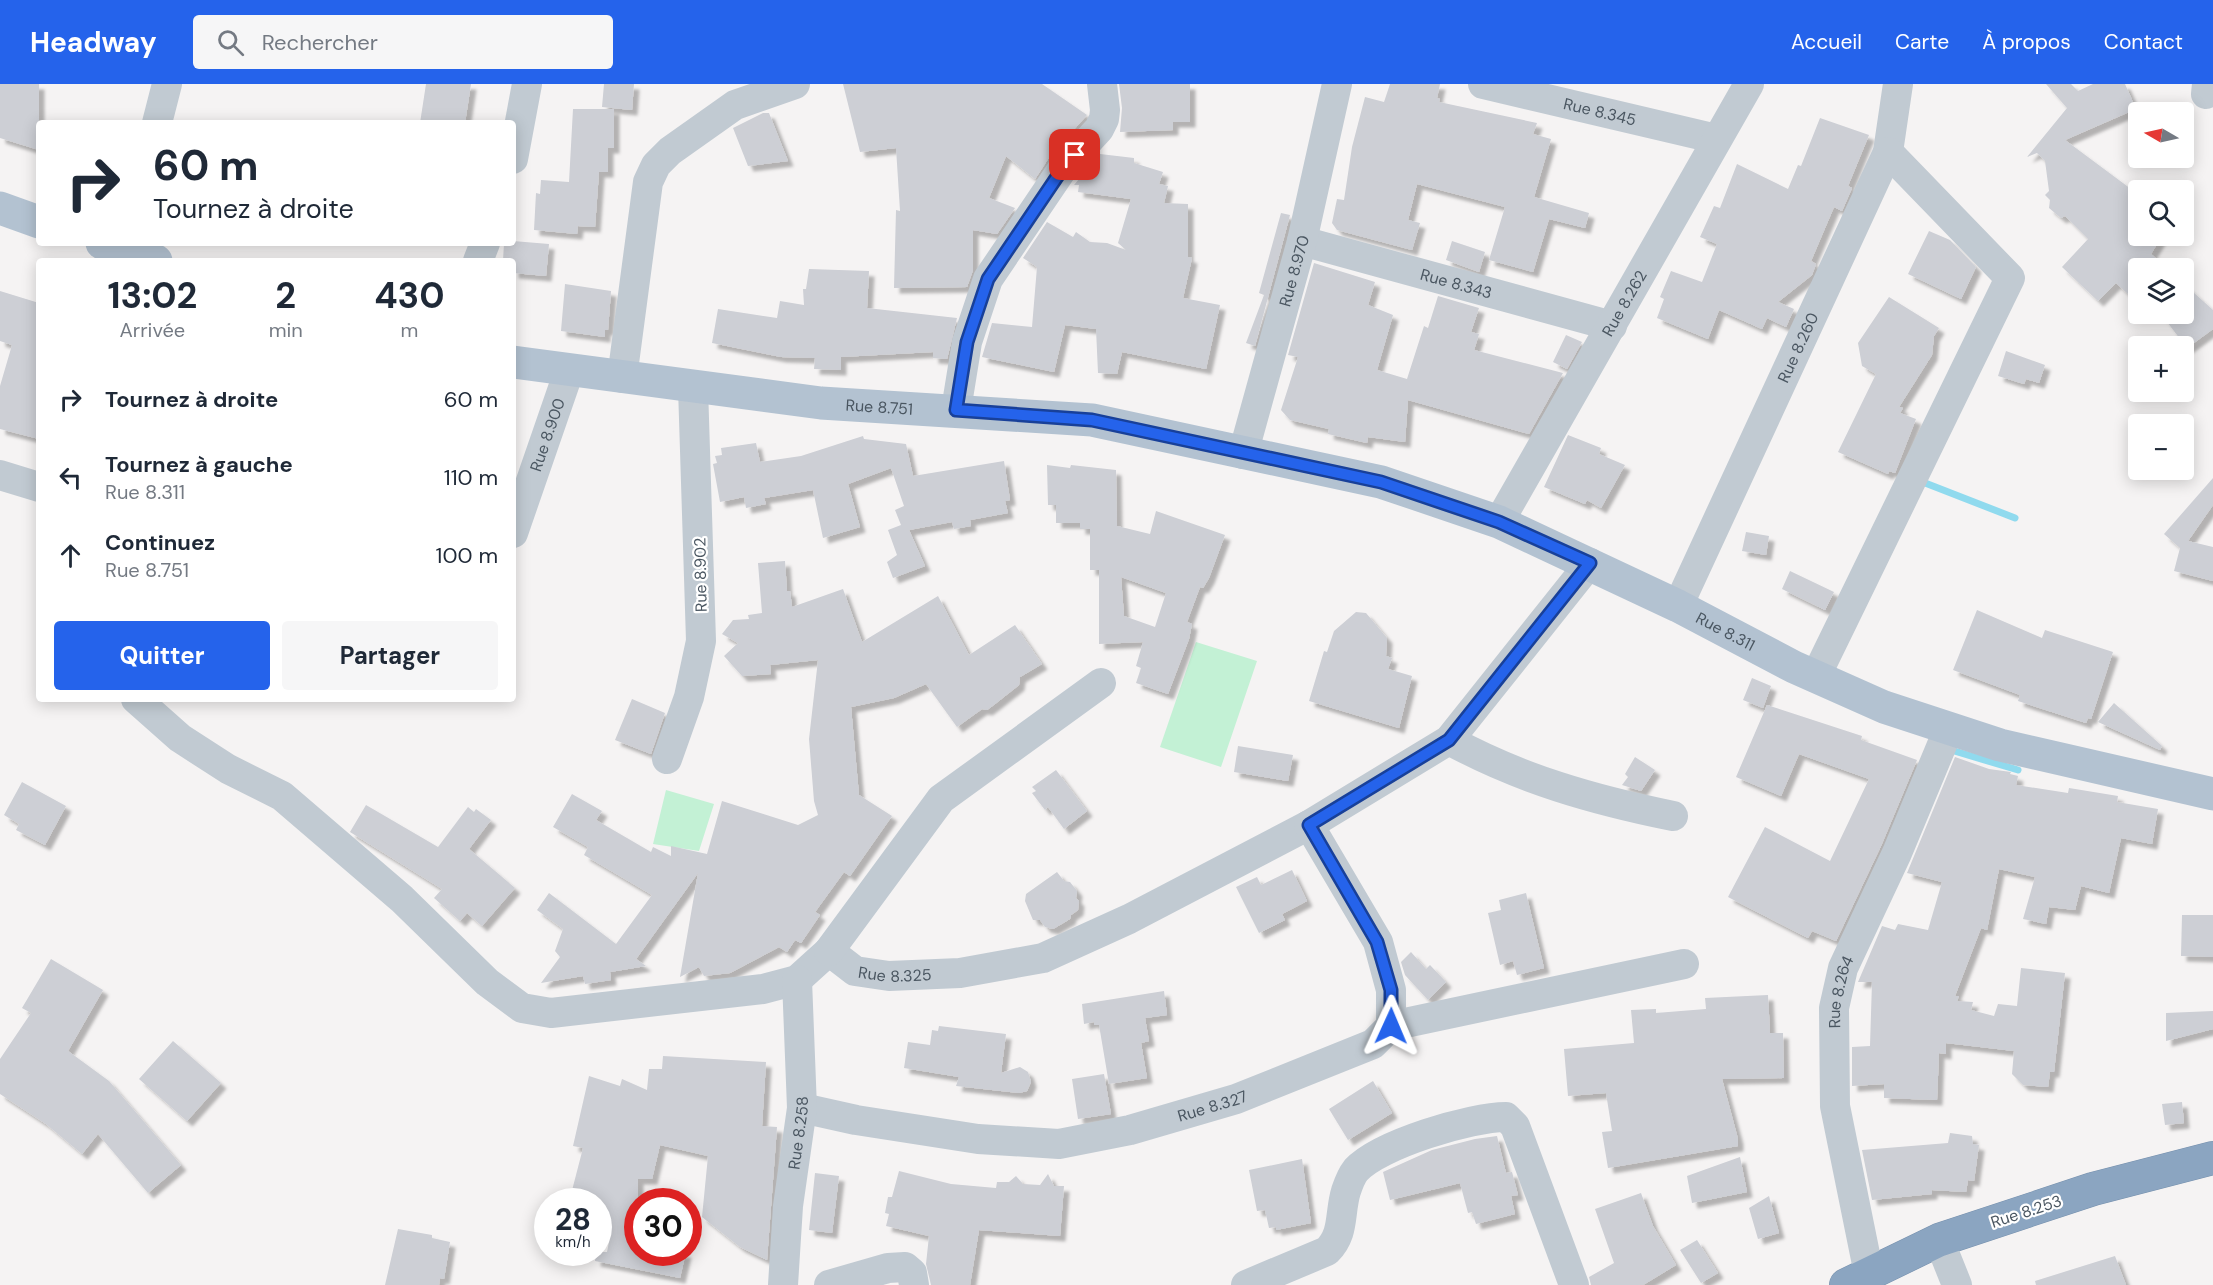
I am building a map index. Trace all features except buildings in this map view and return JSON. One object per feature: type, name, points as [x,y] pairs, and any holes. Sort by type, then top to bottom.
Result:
[{"type":"highway","name":"Rue 8.253","points":[[1857,1280],[1939,1240],[2093,1189],[2213,1158]]},
{"type":"main road","points":[[0,208],[36,221]]},
{"type":"main road","name":"Rue 8.751","points":[[516,362],[821,403],[1092,420],[1243,454]]},
{"type":"main road","name":"Rue 8.311","points":[[1243,454],[1381,482],[1499,522],[1590,563],[1816,676],[1884,706],[1948,728],[2045,756],[2213,794]]},
{"type":"street","points":[[158,120],[167,84]]},
{"type":"street","points":[[516,143],[527,84]]},
{"type":"street","points":[[622,378],[648,183],[656,165],[670,151],[735,105],[795,84]]},
{"type":"street","points":[[956,410],[967,342],[988,279],[1063,168],[1099,129],[1105,110],[1102,84]]},
{"type":"street","name":"Rue 8.970","points":[[1243,454],[1302,241],[1337,84]]},
{"type":"street","name":"Rue 8.345","points":[[1483,84],[1717,139]]},
{"type":"street","name":"Rue 8.262","points":[[1499,522],[1749,84]]},
{"type":"street","name":"Rue 8.260","points":[[1678,606],[1888,152],[1898,84]]},
{"type":"street","points":[[1816,676],[2010,278],[1888,152]]},
{"type":"street","name":"Rue 8.343","points":[[1302,241],[1611,326]]},
{"type":"street","name":"Rue 8.900","points":[[516,524],[569,371]]},
{"type":"street","name":"Rue 8.902","points":[[667,759],[689,697],[701,641],[693,387]]},
{"type":"street","points":[[0,475],[36,486]]},
{"type":"street","points":[[1590,563],[1449,740],[1480,757],[1540,782],[1623,806],[1673,816]]},
{"type":"street","points":[[139,702],[180,738],[228,769],[282,796],[402,899],[487,982],[522,1008],[551,1013],[763,989],[797,980],[829,951],[940,798],[1101,683]]},
{"type":"street","name":"Rue 8.264","points":[[1857,1280],[1836,1106],[1834,1008],[1843,968],[1897,853],[1948,728]]},
{"type":"street","name":"Rue 8.325","points":[[829,951],[855,971],[889,976],[960,973],[1043,958],[1129,919],[1309,825],[1449,740]]},
{"type":"street","points":[[1309,825],[1377,942],[1391,990],[1391,1026],[1684,964]]},
{"type":"street","name":"Rue 8.258","points":[[783,1285],[789,1206],[802,1108],[797,980]]},
{"type":"street","name":"Rue 8.327","points":[[802,1108],[856,1120],[978,1139],[1059,1144],[1130,1130],[1236,1099],[1373,1044],[1391,1026]]},
{"type":"street","points":[[1246,1285],[1327,1251],[1336,1242],[1341,1230],[1346,1192],[1355,1171],[1373,1157],[1429,1133],[1492,1117],[1506,1117],[1515,1126],[1574,1285]]},
{"type":"street","points":[[1939,1240],[1957,1285]]},
{"type":"street","points":[[829,1285],[888,1268],[905,1267],[912,1273],[914,1285]]},
{"type":"green space","points":[[1196,642],[1257,661],[1221,767],[1160,747]]},
{"type":"green space","points":[[666,790],[714,804],[699,851],[653,844]]},
{"type":"waterway","points":[[1920,481],[2015,518]]},
{"type":"waterway","points":[[1951,750],[2018,770]]},
{"type":"route","points":[[1075,155],[1063,168],[988,279],[967,342],[956,410],[1092,420],[1381,482],[1499,522],[1590,563],[1449,740],[1309,825],[1377,942],[1391,990],[1391,1026]]}]
